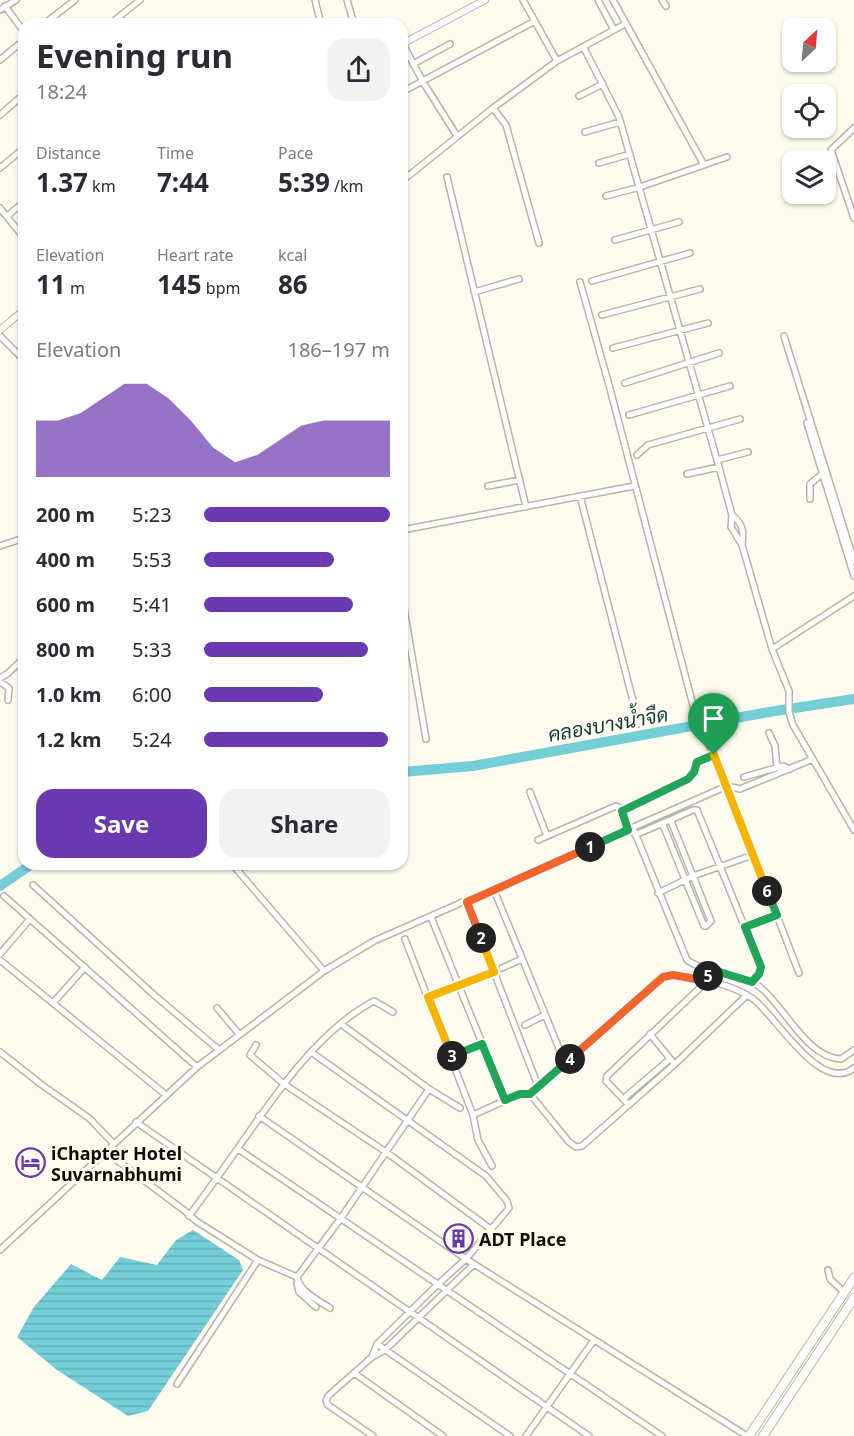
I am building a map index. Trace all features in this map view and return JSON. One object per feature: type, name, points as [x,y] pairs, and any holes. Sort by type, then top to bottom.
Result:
[{"type":"main road","points":[[748,1436],[849,1291],[854,1278]]},
{"type":"main road","points":[[763,1436],[854,1298]]},
{"type":"street","points":[[14,0],[2,8],[18,25]]},
{"type":"street","points":[[52,18],[75,0]]},
{"type":"street","points":[[118,18],[140,0]]},
{"type":"street","points":[[315,0],[320,18]]},
{"type":"street","points":[[347,0],[352,18]]},
{"type":"street","points":[[408,41],[485,0]]},
{"type":"street","points":[[524,0],[557,62]]},
{"type":"street","points":[[598,0],[614,30]]},
{"type":"street","points":[[613,0],[704,165]]},
{"type":"street","points":[[662,0],[666,6]]},
{"type":"street","points":[[408,89],[535,21]]},
{"type":"street","points":[[408,174],[557,62],[625,24]]},
{"type":"street","points":[[413,64],[450,44]]},
{"type":"street","points":[[0,60],[18,45]]},
{"type":"street","points":[[584,48],[620,122],[630,154],[718,463],[732,515],[730,521],[732,532],[742,545],[772,649],[785,679],[793,725],[854,830]]},
{"type":"street","points":[[408,55],[458,136]]},
{"type":"street","points":[[579,96],[603,84]]},
{"type":"street","points":[[0,115],[18,99]]},
{"type":"street","points":[[493,108],[506,125],[539,243]]},
{"type":"street","points":[[585,132],[620,122]]},
{"type":"street","points":[[854,128],[831,150],[854,218]]},
{"type":"street","points":[[0,168],[18,153]]},
{"type":"street","points":[[598,163],[630,154]]},
{"type":"street","points":[[606,196],[640,188],[727,157]]},
{"type":"street","points":[[447,177],[526,507]]},
{"type":"street","points":[[7,216],[18,207]]},
{"type":"street","points":[[0,208],[18,230]]},
{"type":"street","points":[[615,240],[679,222]]},
{"type":"street","points":[[592,280],[690,253]]},
{"type":"street","points":[[474,292],[519,279]]},
{"type":"street","points":[[580,282],[695,713],[728,786],[799,973]]},
{"type":"street","points":[[602,315],[700,289]]},
{"type":"street","points":[[0,330],[18,315]]},
{"type":"street","points":[[613,348],[708,323]]},
{"type":"street","points":[[0,336],[18,354]]},
{"type":"street","points":[[784,336],[854,561]]},
{"type":"street","points":[[625,383],[719,353]]},
{"type":"street","points":[[629,415],[730,386]]},
{"type":"street","points":[[637,455],[648,445],[740,419]]},
{"type":"street","points":[[807,423],[854,576]]},
{"type":"street","points":[[687,474],[748,452]]},
{"type":"street","points":[[810,499],[810,484],[822,474]]},
{"type":"street","points":[[488,486],[520,480]]},
{"type":"street","points":[[408,529],[634,486]]},
{"type":"street","points":[[580,496],[639,724]]},
{"type":"street","points":[[732,515],[740,521],[742,526],[744,532],[742,545]]},
{"type":"street","points":[[0,546],[18,540]]},
{"type":"street","points":[[772,649],[854,596]]},
{"type":"street","points":[[408,632],[426,739]]},
{"type":"street","points":[[8,700],[9,688],[0,680],[18,664]]},
{"type":"street","points":[[769,733],[775,746],[777,768]]},
{"type":"street","points":[[622,811],[688,779],[694,772],[697,762],[714,755]]},
{"type":"street","points":[[0,1250],[197,1067],[324,971],[374,941],[728,786],[738,789],[813,759]]},
{"type":"street","points":[[744,777],[786,766],[790,769]]},
{"type":"street","points":[[531,792],[547,836]]},
{"type":"street","points":[[538,840],[616,806],[622,811],[635,835],[687,960],[752,982],[762,988],[809,1042],[828,1057],[842,1059],[851,1052]]},
{"type":"street","points":[[635,835],[697,810],[761,967],[759,974],[752,982]]},
{"type":"street","points":[[663,825],[704,926],[706,926],[711,921],[671,821]]},
{"type":"street","points":[[658,893],[693,876],[753,855]]},
{"type":"street","points":[[237,870],[324,971]]},
{"type":"street","points":[[33,885],[153,994],[219,1050]]},
{"type":"street","points":[[494,890],[565,1063]]},
{"type":"street","points":[[4,896],[197,1067]]},
{"type":"street","points":[[467,902],[538,1086]]},
{"type":"street","points":[[745,927],[777,915]]},
{"type":"street","points":[[431,917],[505,1100]]},
{"type":"street","points":[[0,954],[30,919]]},
{"type":"street","points":[[405,939],[451,1057],[472,1115],[478,1140],[492,1166]]},
{"type":"street","points":[[0,960],[166,1095]]},
{"type":"street","points":[[502,968],[522,960]]},
{"type":"street","points":[[53,1003],[85,967]]},
{"type":"street","points":[[628,1105],[605,1079],[707,981],[710,969]]},
{"type":"street","points":[[428,997],[494,972]]},
{"type":"street","points":[[472,1115],[520,1094],[530,1094],[663,977],[673,975],[707,981],[747,995],[774,1020],[814,1064],[832,1073],[840,1074],[853,1069]]},
{"type":"street","points":[[530,1094],[569,1142],[576,1147],[582,1146],[675,1064],[747,995]]},
{"type":"street","points":[[189,1216],[259,1116],[311,1052],[341,1024],[374,1000],[393,1012]]},
{"type":"street","points":[[217,1008],[239,1034]]},
{"type":"street","points":[[525,1025],[545,1015]]},
{"type":"street","points":[[341,1024],[429,1089],[460,1108]]},
{"type":"street","points":[[650,1034],[675,1064]]},
{"type":"street","points":[[801,1051],[809,1042]]},
{"type":"street","points":[[451,1057],[482,1044]]},
{"type":"street","points":[[256,1045],[250,1055],[284,1084],[386,1152],[492,1230]]},
{"type":"street","points":[[0,1052],[89,1118],[114,1144]]},
{"type":"street","points":[[311,1052],[486,1176],[507,1200],[509,1208],[466,1259],[376,1344],[372,1357]]},
{"type":"street","points":[[623,1099],[670,1059]]},
{"type":"street","points":[[316,1307],[297,1289],[297,1279],[429,1089]]},
{"type":"street","points":[[259,1116],[466,1259],[748,1436]]},
{"type":"street","points":[[136,1122],[590,1436]]},
{"type":"street","points":[[238,1149],[662,1436]]},
{"type":"street","points":[[106,1152],[189,1216],[258,1260],[297,1279],[304,1290],[330,1308]]},
{"type":"street","points":[[177,1384],[258,1260]]},
{"type":"street","points":[[373,1436],[364,1433],[328,1405],[326,1401],[328,1396],[372,1357],[385,1350],[474,1264]]},
{"type":"street","points":[[828,1270],[829,1277],[849,1291]]},
{"type":"street","points":[[526,1436],[594,1340]]},
{"type":"street","points":[[376,1344],[510,1436]]},
{"type":"street","points":[[354,1373],[443,1436]]},
{"type":"water","points":[[193,1230],[239,1260],[243,1270],[148,1411],[128,1416],[57,1370],[17,1337],[34,1307],[71,1264],[102,1280],[120,1257],[157,1265],[176,1240]]},
{"type":"waterway","name":"คลองบางน้ำจืด","points":[[408,771],[473,766],[769,712],[854,699]]},
{"type":"waterway","name":"คลองบางน้ำจืด","points":[[0,886],[23,870]]},
{"type":"place","name":"iChapter Hotel Suvarnabhumi","points":[[30,1163]]},
{"type":"place","name":"ADT Place","points":[[458,1239]]},
{"type":"route","points":[[714,755],[777,915],[745,927],[761,971],[752,982],[710,969],[707,981],[673,975],[663,977],[530,1094],[520,1094],[505,1100],[482,1044],[451,1057],[428,997],[494,972],[467,902],[628,830],[622,811],[688,779],[693,775],[699,760],[714,755]]}]
